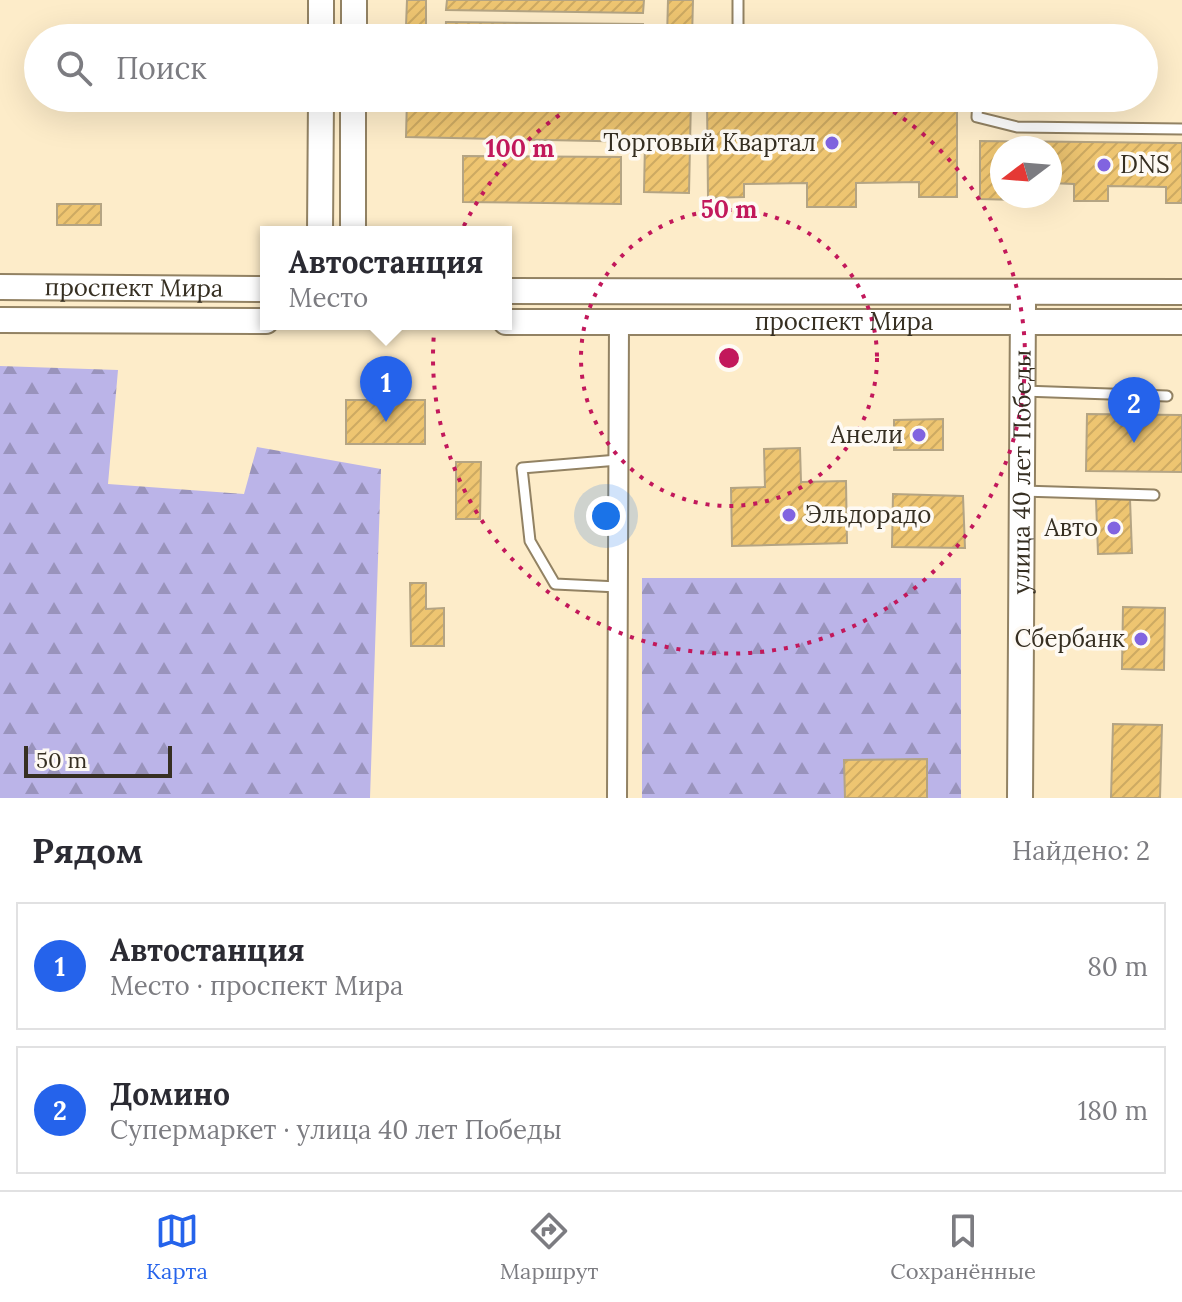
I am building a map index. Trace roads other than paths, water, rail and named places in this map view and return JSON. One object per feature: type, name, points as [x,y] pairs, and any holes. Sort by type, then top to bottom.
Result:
[{"type":"street","points":[[321,0],[321,24]]},
{"type":"street","points":[[354,0],[354,24]]},
{"type":"street","points":[[320,226],[321,112]]},
{"type":"street","points":[[353,112],[353,226]]},
{"type":"street","name":"проспект Мира","points":[[0,287],[260,289]]},
{"type":"street","name":"проспект Мира","points":[[512,291],[1182,292]]},
{"type":"street","name":"улица 40 лет Победы","points":[[1020,798],[1023,291]]},
{"type":"street","name":"проспект Мира","points":[[0,320],[260,321]]},
{"type":"street","name":"проспект Мира","points":[[512,322],[1182,322]]},
{"type":"street","points":[[617,798],[619,323]]},
{"type":"lane","points":[[738,0],[738,24]]},
{"type":"lane","points":[[977,112],[977,117],[1017,127],[1182,129]]},
{"type":"lane","points":[[1023,391],[1167,396]]},
{"type":"lane","points":[[618,460],[522,468],[530,541],[555,584],[618,587]]},
{"type":"lane","points":[[1022,491],[1154,495]]},
{"type":"place","name":"Торговый Квартал","points":[[832,143]]},
{"type":"place","name":"DNS","points":[[1104,165]]},
{"type":"place","name":"Автостанция","points":[[386,422]]},
{"type":"place","name":"Анели","points":[[919,435]]},
{"type":"place","name":"Домино","points":[[1134,443]]},
{"type":"place","name":"Эльдорадо","points":[[789,515]]},
{"type":"place","name":"Авто","points":[[1114,528]]},
{"type":"place","name":"Сбербанк","points":[[1141,639]]}]
